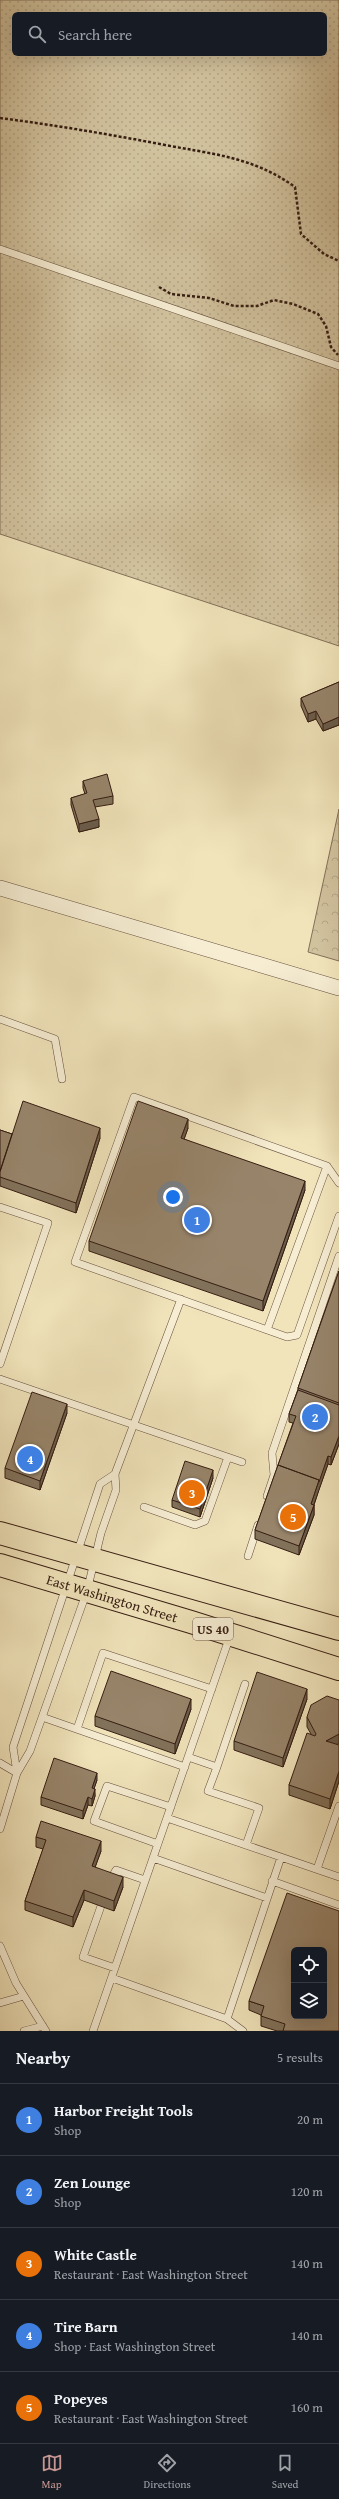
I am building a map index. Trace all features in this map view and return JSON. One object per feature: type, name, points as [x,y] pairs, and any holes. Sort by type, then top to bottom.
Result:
[{"type":"main road","name":"US 40","points":[[0,1533],[339,1629]]},
{"type":"main road","name":"East Washington Street","points":[[0,1565],[339,1669]]},
{"type":"street","points":[[0,888],[339,988]]},
{"type":"lane","points":[[0,249],[339,366]]},
{"type":"lane","points":[[0,1019],[55,1039],[62,1080]]},
{"type":"lane","points":[[339,1183],[327,1166],[134,1097],[75,1262],[287,1337],[298,1335],[339,1216]]},
{"type":"lane","points":[[267,1330],[327,1166]]},
{"type":"lane","points":[[0,1207],[48,1223],[0,1364]]},
{"type":"lane","points":[[265,1505],[274,1475],[272,1453],[339,1256]]},
{"type":"lane","points":[[17,1772],[13,1747],[65,1585],[84,1558],[116,1490],[115,1474],[133,1424],[138,1417],[181,1299]]},
{"type":"lane","points":[[0,1378],[242,1462]]},
{"type":"lane","points":[[144,1507],[195,1525],[205,1520],[228,1457]]},
{"type":"lane","points":[[0,1829],[17,1772],[30,1751],[87,1591],[84,1558],[100,1484],[115,1474]]},
{"type":"lane","points":[[248,1556],[260,1519]]},
{"type":"lane","points":[[93,2031],[230,1635]]},
{"type":"lane","points":[[77,1729],[103,1652],[212,1689]]},
{"type":"lane","points":[[245,1684],[208,1791],[259,1808],[246,1845]]},
{"type":"lane","points":[[42,1717],[185,1767]]},
{"type":"lane","points":[[188,1757],[217,1767]]},
{"type":"lane","points":[[0,1763],[17,1772]]},
{"type":"lane","points":[[158,1844],[94,1821],[107,1786],[171,1807]]},
{"type":"lane","points":[[317,1870],[339,1806]]},
{"type":"lane","points":[[167,1818],[339,1877]]},
{"type":"lane","points":[[227,2020],[281,1857]]},
{"type":"lane","points":[[153,1858],[267,1898]]},
{"type":"lane","points":[[109,1882],[116,1870],[145,1880]]},
{"type":"lane","points":[[272,1881],[339,1905]]},
{"type":"lane","points":[[101,1906],[83,1957],[115,1968]]},
{"type":"lane","points":[[0,1946],[3,1962],[45,2028],[24,2031]]},
{"type":"lane","points":[[112,1978],[227,2020],[243,2031]]},
{"type":"lane","points":[[0,2003],[24,1996]]},
{"type":"path","points":[[0,118],[113,134],[223,154],[274,172],[295,187],[301,234],[324,254],[339,261]]},
{"type":"path","points":[[159,287],[171,294],[209,298],[234,306],[257,306],[274,300],[293,304],[318,314],[326,326],[331,346],[339,357]]},
{"type":"green space","points":[[0,0],[339,0],[339,646],[0,534]]},
{"type":"green space","points":[[339,809],[339,961],[308,952]]},
{"type":"building","points":[[339,682],[339,717],[323,724],[316,711],[308,714],[301,698]]},
{"type":"building","points":[[107,774],[113,796],[93,800],[99,819],[79,824],[71,798],[87,793],[83,781]]},
{"type":"building","points":[[23,1101],[100,1128],[76,1203],[0,1177],[0,1172]]},
{"type":"building","points":[[138,1101],[188,1119],[181,1138],[305,1181],[263,1301],[89,1241]]},
{"type":"building","points":[[0,1130],[12,1134],[0,1171]]},
{"type":"building","points":[[339,1271],[339,1403],[298,1388]]},
{"type":"building","points":[[298,1390],[339,1405],[339,1436],[331,1457],[328,1456],[319,1482],[319,1480],[278,1465],[296,1416],[289,1414]]},
{"type":"building","points":[[32,1392],[67,1404],[40,1481],[5,1468]]},
{"type":"building","points":[[185,1461],[213,1470],[200,1509],[172,1500]]},
{"type":"building","points":[[278,1465],[319,1480],[311,1504],[314,1505],[299,1546],[255,1530]]},
{"type":"building","points":[[111,1671],[191,1699],[175,1744],[95,1716]]},
{"type":"building","points":[[257,1672],[307,1689],[283,1758],[234,1741]]},
{"type":"building","points":[[327,1696],[339,1700],[339,1734],[326,1741],[339,1745],[339,1771],[330,1799],[289,1785],[307,1733],[315,1736],[316,1734],[307,1717],[311,1705]]},
{"type":"building","points":[[54,1758],[97,1773],[92,1788],[95,1789],[92,1799],[88,1797],[83,1811],[41,1797]]},
{"type":"building","points":[[41,1821],[101,1841],[92,1866],[123,1877],[114,1901],[84,1890],[73,1917],[25,1901],[46,1840],[36,1837]]},
{"type":"building","points":[[287,1893],[339,1911],[339,2031],[283,2031],[285,2024],[261,2016],[264,2006],[249,2001]]},
{"type":"place","name":"Harbor Freight Tools","points":[[197,1220]]},
{"type":"place","name":"Zen Lounge","points":[[315,1417]]},
{"type":"place","name":"Tire Barn","points":[[30,1459]]},
{"type":"place","name":"White Castle","points":[[192,1493]]},
{"type":"place","name":"Popeyes","points":[[293,1517]]}]
